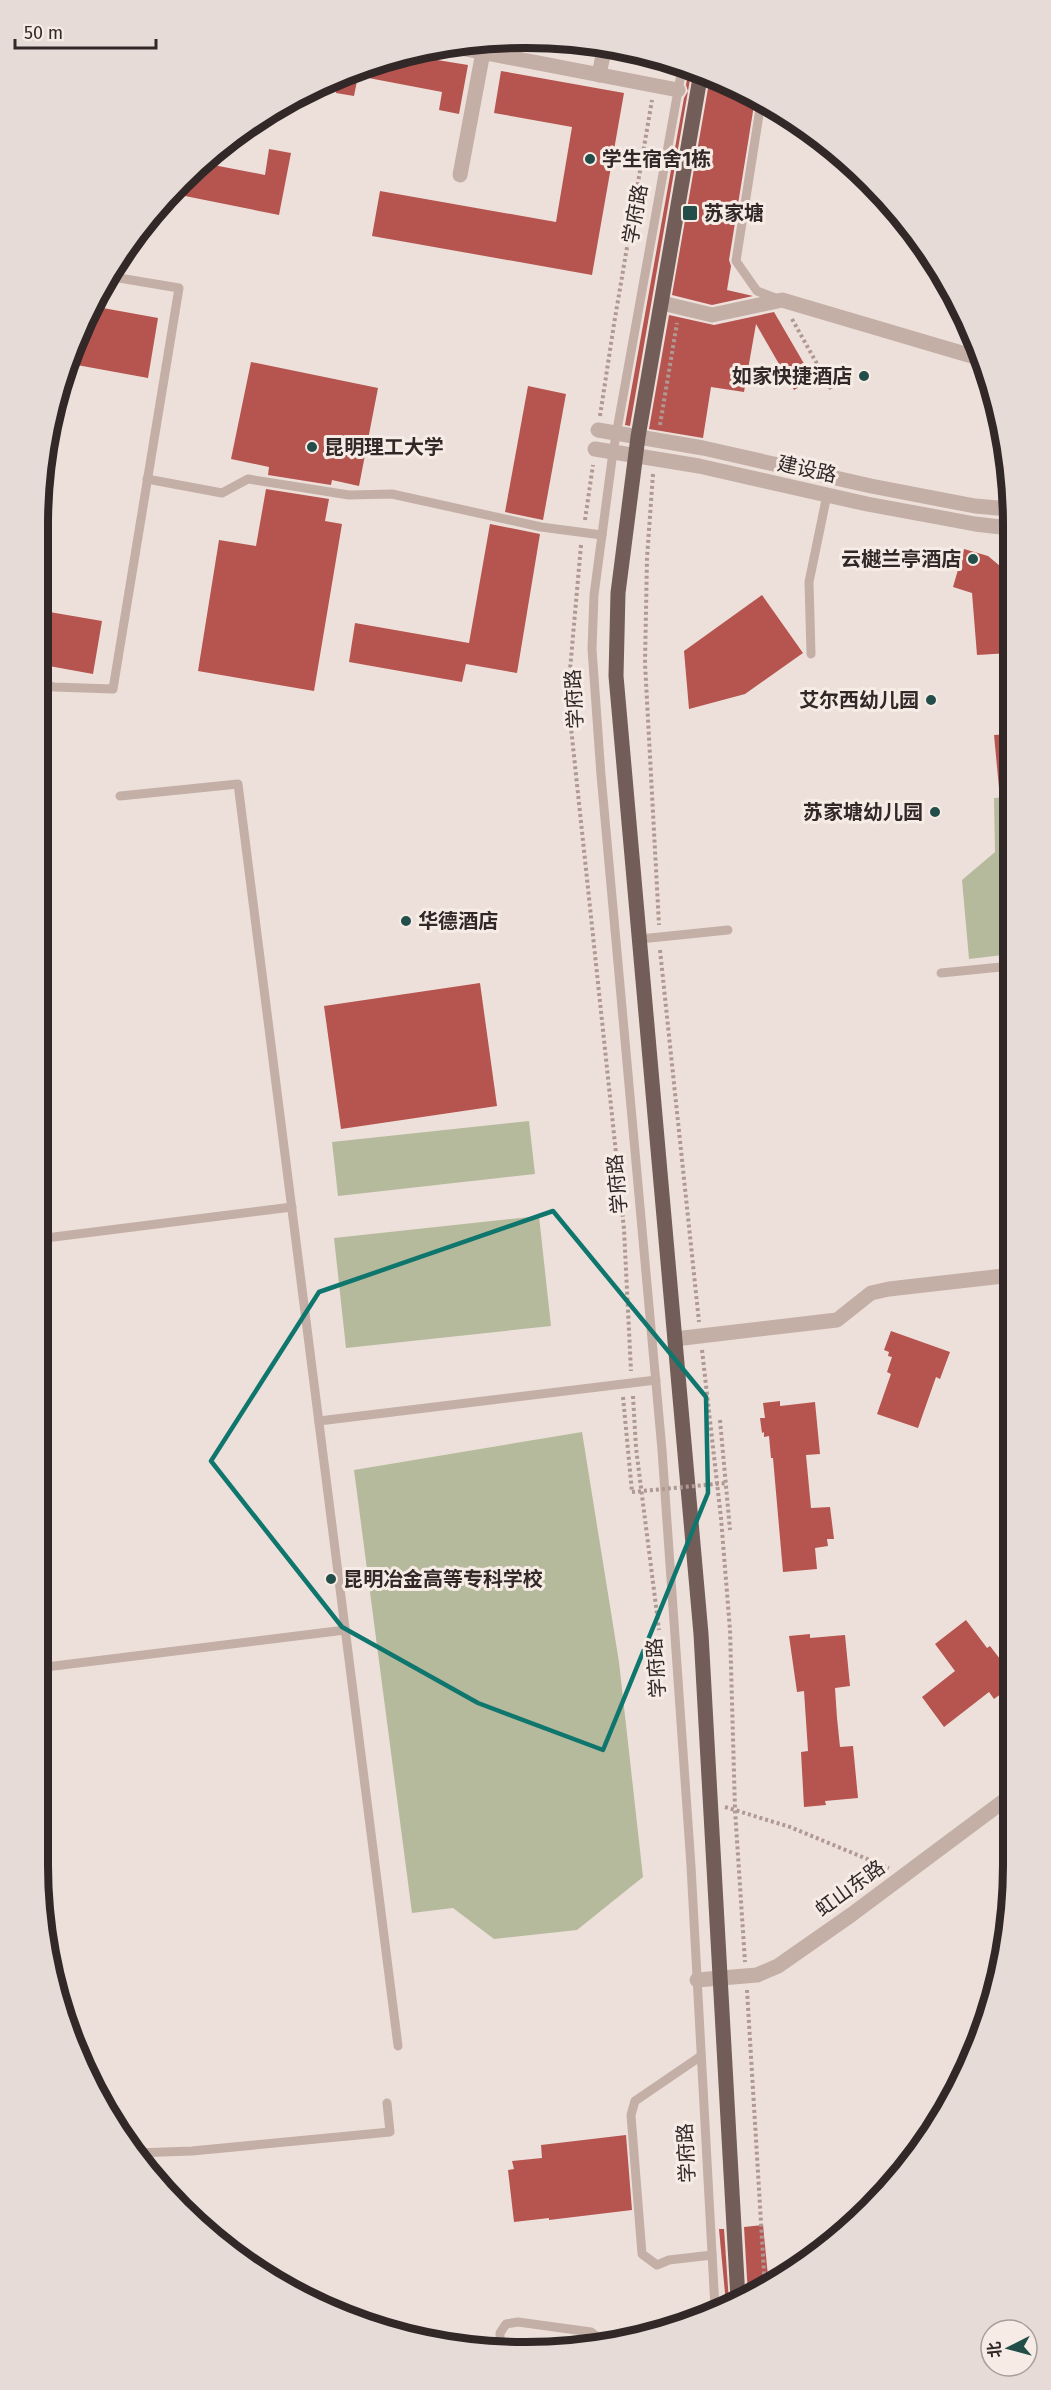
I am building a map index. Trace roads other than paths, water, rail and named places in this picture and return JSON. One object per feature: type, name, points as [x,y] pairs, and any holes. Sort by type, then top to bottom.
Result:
[{"type":"main road","name":"学府路","points":[[699,80],[635,455],[622,555],[616,634],[616,676],[701,1634],[738,2293]]},
{"type":"street","points":[[476,51],[678,90]]},
{"type":"street","points":[[460,175],[483,52]]},
{"type":"street","points":[[599,75],[603,54]]},
{"type":"street","points":[[662,303],[712,315],[782,300],[972,356]]},
{"type":"street","name":"建设路","points":[[598,430],[703,448],[871,486],[975,506],[1002,508]]},
{"type":"street","name":"建设路","points":[[595,448],[699,466],[975,525],[1003,527]]},
{"type":"street","points":[[675,1339],[837,1320],[871,1293],[1003,1276]]},
{"type":"street","name":"虹山东路","points":[[698,1980],[746,1977],[778,1966],[851,1915],[1003,1801]]},
{"type":"lane","name":"学府路","points":[[681,74],[613,452],[594,595],[594,695],[656,1380],[698,1980],[715,2303]]},
{"type":"lane","points":[[760,110],[736,261],[758,291],[782,300]]},
{"type":"lane","points":[[48,686],[113,689],[179,288],[117,278]]},
{"type":"lane","points":[[147,479],[222,493],[248,479],[349,495],[392,494],[541,526],[602,535]]},
{"type":"lane","points":[[811,654],[808,582],[827,495]]},
{"type":"lane","points":[[120,796],[238,784],[398,2046]]},
{"type":"lane","points":[[640,939],[728,930]]},
{"type":"lane","points":[[941,973],[1003,967]]},
{"type":"lane","points":[[48,1238],[292,1208]]},
{"type":"lane","points":[[319,1421],[656,1380]]},
{"type":"lane","points":[[48,1667],[345,1630]]},
{"type":"lane","points":[[701,2056],[635,2101],[631,2115],[642,2254],[657,2265],[669,2260],[712,2255]]},
{"type":"lane","points":[[145,2153],[192,2151],[390,2132],[387,2103]]},
{"type":"lane","points":[[500,2341],[500,2333],[506,2324],[518,2322],[591,2332],[598,2336]]},
{"type":"place","name":"学生宿舍1栋","points":[[590,159]]},
{"type":"place","name":"苏家塘","points":[[690,213]]},
{"type":"place","name":"如家快捷酒店","points":[[864,376]]},
{"type":"place","name":"昆明理工大学","points":[[312,447]]},
{"type":"place","name":"云樾兰亭酒店","points":[[973,559]]},
{"type":"place","name":"艾尔西幼儿园","points":[[931,700]]},
{"type":"place","name":"苏家塘幼儿园","points":[[935,812]]},
{"type":"place","name":"华德酒店","points":[[406,921]]},
{"type":"place","name":"昆明冶金高等专科学校","points":[[331,1579]]}]
